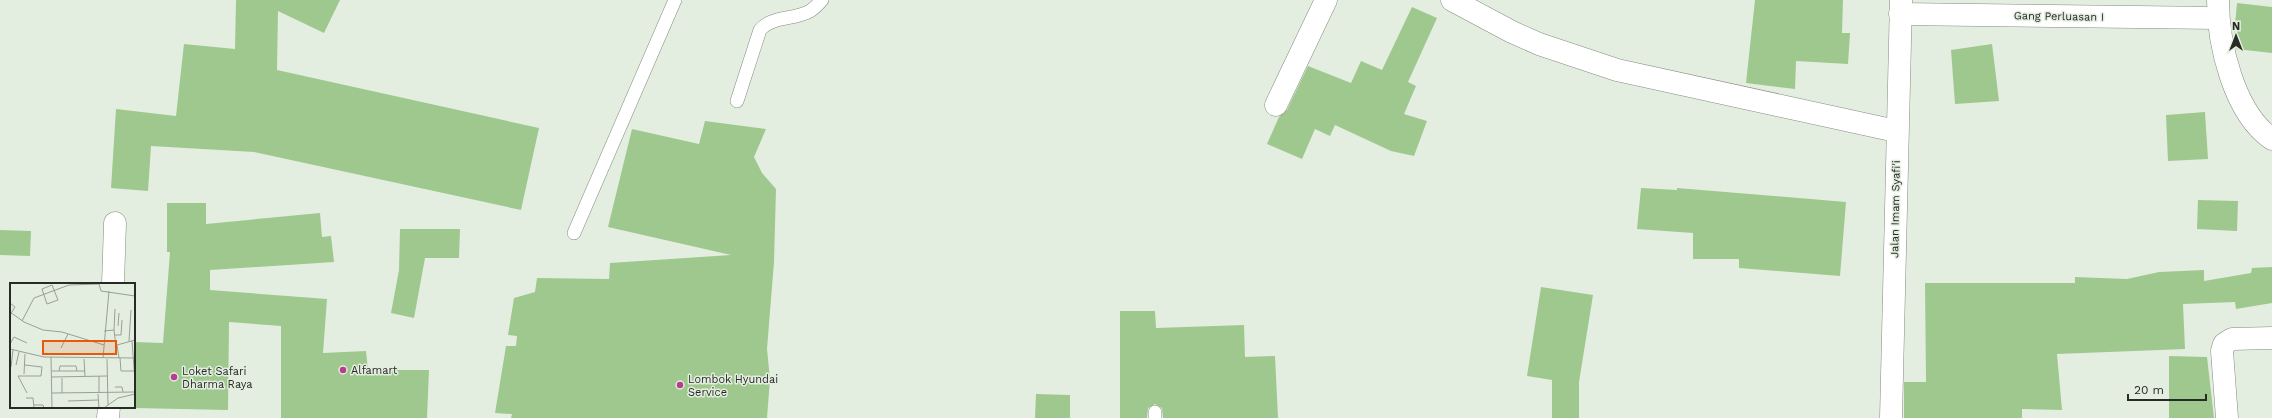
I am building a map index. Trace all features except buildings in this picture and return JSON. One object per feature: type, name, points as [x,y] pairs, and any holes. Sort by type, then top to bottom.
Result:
[{"type":"street","points":[[1276,105],[1326,0]]},
{"type":"street","points":[[1452,0],[1512,32],[1539,44],[1617,70],[1896,130]]},
{"type":"street","name":"Jalan Imam Syafi'i","points":[[1892,418],[1896,130],[1901,7]]},
{"type":"street","name":"Gang Perluasan I","points":[[1901,7],[2218,9]]},
{"type":"street","points":[[2218,9],[2224,52],[2242,106],[2265,134],[2272,139]]},
{"type":"street","points":[[113,283],[115,223]]},
{"type":"street","points":[[2227,418],[2222,351],[2224,344],[2232,339],[2272,338]]},
{"type":"street","points":[[108,418],[109,408]]},
{"type":"lane","points":[[574,233],[675,0]]},
{"type":"lane","points":[[737,101],[758,36],[764,24],[791,18],[810,11],[822,0]]},
{"type":"place","name":"Alfamart","points":[[343,370]]},
{"type":"place","name":"Loket Safari Dharma Raya","points":[[174,377]]},
{"type":"place","name":"Lombok Hyundai Service","points":[[680,385]]}]
